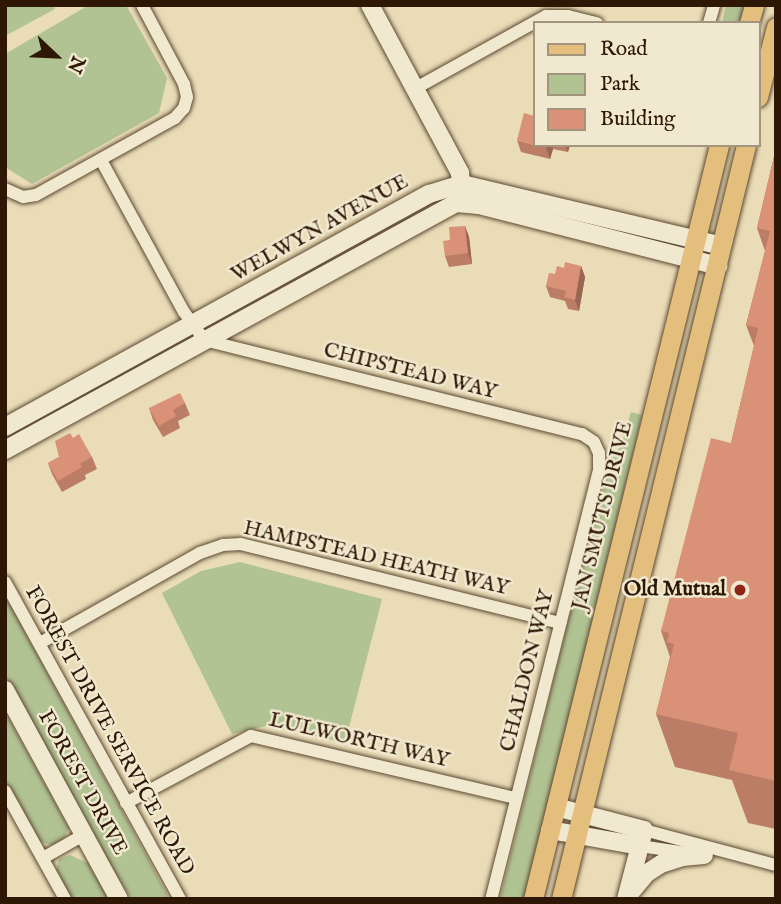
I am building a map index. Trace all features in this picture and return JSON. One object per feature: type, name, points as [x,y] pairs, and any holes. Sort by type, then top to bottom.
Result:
[{"type":"main road","points":[[760,89],[776,27]]},
{"type":"main road","name":"JAN SMUTS DRIVE","points":[[533,899],[719,147]]},
{"type":"main road","points":[[561,899],[746,147]]},
{"type":"street","points":[[5,189],[23,197],[36,195],[176,118],[184,108],[187,97],[184,84],[142,5]]},
{"type":"street","points":[[370,5],[460,173],[462,193],[718,266]]},
{"type":"street","points":[[537,21],[546,16],[568,16],[589,21]]},
{"type":"street","points":[[416,88],[532,24]]},
{"type":"street","points":[[429,194],[446,175],[449,154]]},
{"type":"street","points":[[101,160],[184,312],[199,333]]},
{"type":"street","name":"WELWYN AVENUE","points":[[5,427],[199,333],[446,206],[462,193]]},
{"type":"street","name":"WELWYN AVENUE","points":[[5,450],[429,194],[462,193],[696,238],[722,246]]},
{"type":"street","name":"CHIPSTEAD WAY","points":[[199,333],[582,434],[594,442],[599,453]]},
{"type":"street","name":"CHALDON WAY","points":[[491,899],[598,470],[599,453]]},
{"type":"street","name":"HAMPSTEAD HEATH WAY","points":[[40,643],[200,553],[223,545],[242,544],[560,623]]},
{"type":"street","name":"FOREST DRIVE SERVICE ROAD","points":[[5,582],[180,899]]},
{"type":"street","name":"FOREST DRIVE","points":[[5,690],[119,899]]},
{"type":"street","name":"LULWORTH WAY","points":[[126,803],[251,736],[515,798]]},
{"type":"street","points":[[5,791],[65,899]]},
{"type":"street","points":[[556,807],[583,814],[642,838],[704,855]]},
{"type":"street","points":[[550,830],[578,837],[642,838],[776,865]]},
{"type":"street","points":[[43,858],[85,834]]},
{"type":"street","points":[[626,898],[642,838]]},
{"type":"street","points":[[626,898],[640,880],[661,864],[682,857],[704,855],[745,857]]},
{"type":"green space","points":[[5,5],[54,5],[55,9],[5,36]]},
{"type":"green space","points":[[89,5],[126,5],[167,78],[159,113],[32,184],[5,167],[5,54]]},
{"type":"green space","points":[[726,5],[744,5],[740,21],[722,21]]},
{"type":"green space","points":[[631,412],[642,415],[548,821],[525,899],[500,899],[566,629],[612,458],[621,445]]},
{"type":"green space","points":[[240,562],[382,599],[345,743],[270,725],[232,734],[162,593],[201,571]]},
{"type":"green space","points":[[5,595],[170,899],[132,899],[101,851],[5,675]]},
{"type":"green space","points":[[5,712],[69,828],[63,841],[54,846],[38,841],[5,782]]},
{"type":"green space","points":[[70,855],[88,863],[109,899],[69,899],[55,874],[59,859]]},
{"type":"building","points":[[524,113],[532,115],[532,144],[517,140]]},
{"type":"building","points":[[776,148],[776,781],[729,770],[738,733],[656,714],[674,644],[667,642],[669,633],[661,631],[711,438],[731,443],[758,328],[746,325],[770,231],[757,228]]},
{"type":"building","points":[[465,226],[468,253],[445,256],[443,241],[450,240],[449,227]]},
{"type":"building","points":[[565,262],[581,266],[575,300],[564,297],[566,291],[546,286],[549,273],[555,274],[557,266],[564,268]]},
{"type":"building","points":[[180,393],[185,403],[173,410],[176,416],[159,426],[149,408]]},
{"type":"building","points":[[70,433],[73,438],[79,434],[92,457],[80,464],[82,467],[58,481],[48,463],[59,457],[55,441]]},
{"type":"place","name":"Old Mutual","points":[[740,590]]}]
